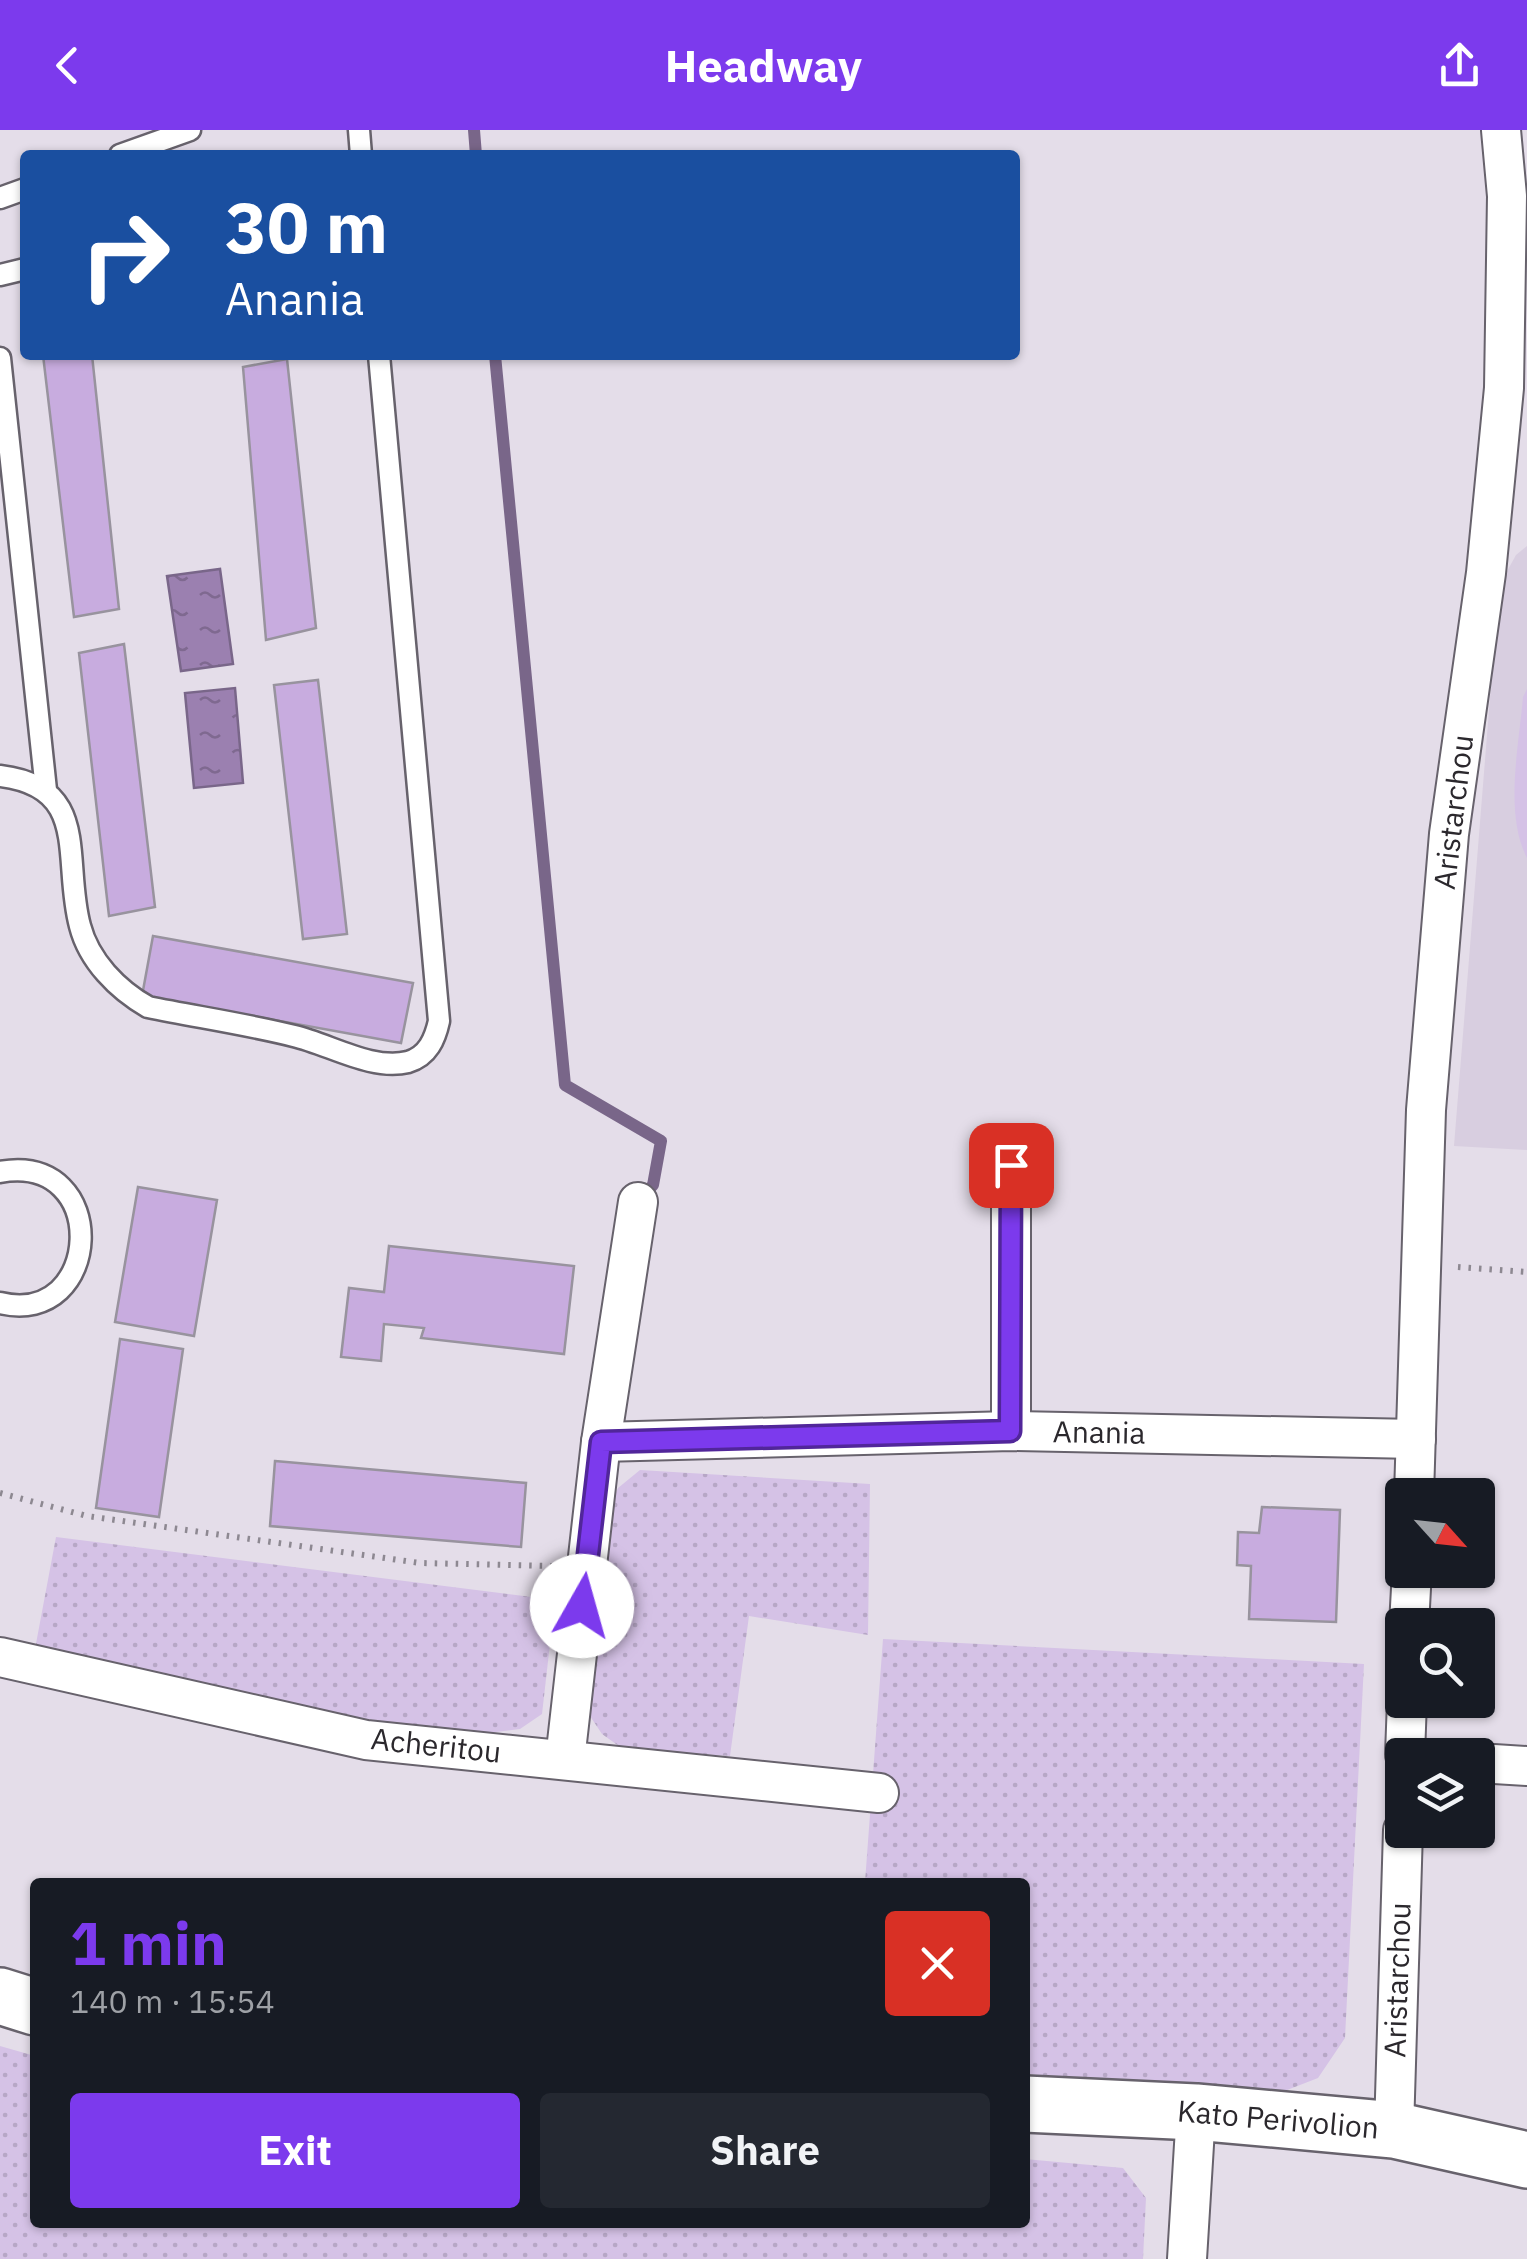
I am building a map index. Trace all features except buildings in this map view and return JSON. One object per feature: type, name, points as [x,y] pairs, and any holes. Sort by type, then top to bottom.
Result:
[{"type":"street","name":"Aristarchou","points":[[1415,1478],[1426,1110],[1449,834],[1486,573],[1512,450],[1504,388],[1508,196],[1501,130]]},
{"type":"street","points":[[1010,1431],[1011,1165]]},
{"type":"street","points":[[565,1760],[601,1442],[638,1202]]},
{"type":"street","name":"Anania","points":[[601,1442],[1010,1431],[1416,1439]]},
{"type":"street","name":"Acheritou","points":[[0,1657],[366,1740],[879,1794]]},
{"type":"street","points":[[1495,1765],[1527,1766]]},
{"type":"street","name":"Aristarchou","points":[[1394,2130],[1402,1848]]},
{"type":"street","points":[[0,1996],[30,2005]]},
{"type":"street","name":"Kato Perivolion","points":[[1030,2104],[1196,2112],[1394,2130],[1527,2160]]},
{"type":"street","points":[[1187,2259],[1196,2112]]},
{"type":"lane","points":[[134,150],[190,130]]},
{"type":"lane","points":[[0,358],[46,790]]},
{"type":"lane","points":[[0,776],[22,779],[46,790],[62,808],[68,827],[81,930],[113,982],[130,997],[148,1007],[296,1036],[384,1064],[410,1062],[434,1041],[439,1021],[379,360]]},
{"type":"lane","points":[[0,1172],[30,1171],[63,1189],[81,1220],[83,1239],[80,1257],[60,1288],[45,1299],[28,1304],[0,1304]]},
{"type":"path","points":[[1422,1265],[1527,1272]]},
{"type":"path","points":[[0,1493],[88,1516],[420,1563],[587,1567]]},
{"type":"shaded area","points":[[1527,546],[1527,1150],[1454,1146],[1499,586],[1516,555]]},
{"type":"shaded area","points":[[1527,689],[1527,858],[1516,821],[1515,800],[1516,757]]},
{"type":"shaded area","points":[[640,1470],[870,1484],[868,1635],[749,1616],[730,1756],[623,1749],[602,1734],[590,1716],[611,1503],[618,1488]]},
{"type":"shaded area","points":[[56,1537],[555,1600],[542,1714],[520,1729],[472,1735],[325,1713],[35,1649]]},
{"type":"shaded area","points":[[883,1639],[1364,1664],[1345,2038],[1318,2078],[1282,2092],[1030,2074],[1030,1878],[865,1878]]},
{"type":"shaded area","points":[[0,2046],[30,2055],[30,2228],[1030,2228],[1030,2159],[1123,2168],[1146,2198],[1143,2259],[0,2259]]},
{"type":"water","points":[[220,569],[233,664],[181,671],[167,576]]},
{"type":"water","points":[[235,688],[243,783],[194,788],[185,693]]},
{"type":"waterway","points":[[474,130],[476,150]]},
{"type":"waterway","points":[[495,360],[565,1085],[661,1141],[653,1185],[639,1200]]},
{"type":"route","points":[[582,1606],[601,1442],[1010,1431],[1011,1165]]}]
